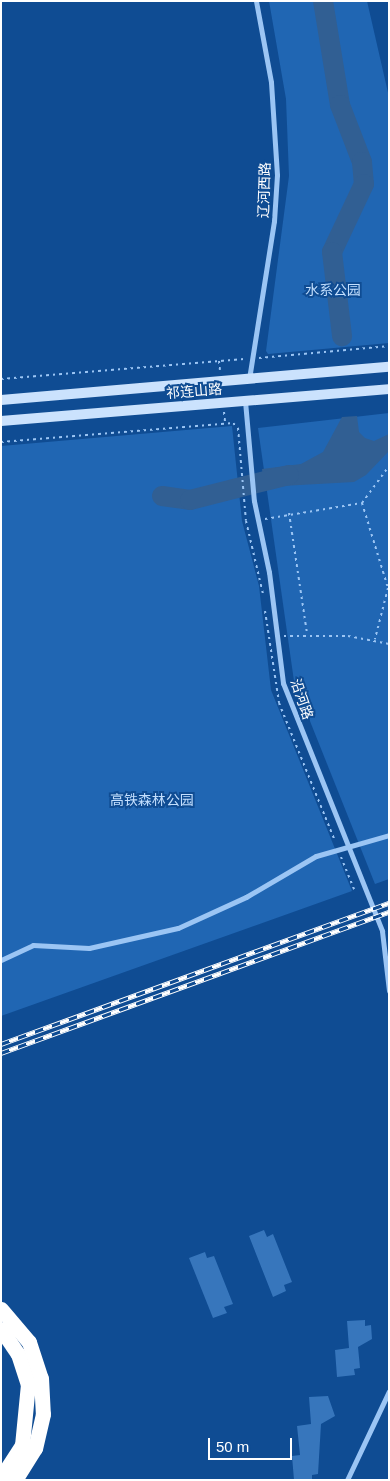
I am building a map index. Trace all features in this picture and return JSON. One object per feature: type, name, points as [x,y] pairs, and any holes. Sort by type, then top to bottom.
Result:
[{"type":"highway","points":[[1,1309],[29,1342],[42,1378],[43,1414],[35,1448],[15,1480]]},
{"type":"highway","points":[[1,1329],[18,1354],[28,1384],[22,1445],[1,1477]]},
{"type":"main road","name":"祁连山路","points":[[1,400],[389,367]]},
{"type":"main road","name":"祁连山路","points":[[1,422],[389,389]]},
{"type":"street","name":"辽河西路","points":[[249,379],[274,221],[277,175],[271,82],[256,1]]},
{"type":"street","name":"沿河路","points":[[245,401],[257,521],[270,572],[283,683],[387,946],[389,991]]},
{"type":"street","points":[[1,960],[33,945],[89,948],[178,928],[246,897],[301,862],[348,844],[389,835]]},
{"type":"street","points":[[347,1480],[389,1391]]},
{"type":"path","points":[[1,379],[389,346]]},
{"type":"path","points":[[1,442],[225,422],[238,428]]},
{"type":"path","points":[[257,521],[289,513],[362,504],[389,466]]},
{"type":"path","points":[[362,504],[388,588],[375,639]]},
{"type":"path","points":[[289,513],[307,634]]},
{"type":"path","points":[[277,636],[307,634],[375,639],[389,644]]},
{"type":"green space","name":"水系公园","points":[[269,1],[367,1],[389,97],[389,343],[268,354],[266,351],[289,176],[286,99]]},
{"type":"green space","points":[[389,413],[389,879],[375,884],[294,681],[258,428]]},
{"type":"green space","name":"高铁森林公园","points":[[232,426],[242,521],[259,586],[271,690],[352,891],[1,1016],[1,446]]},
{"type":"shaded area","points":[[357,416],[359,432],[365,438],[374,441],[389,434],[389,451],[366,475],[354,482],[264,487],[262,469],[301,464],[323,452],[342,417]]},
{"type":"building","points":[[264,1230],[267,1237],[273,1234],[292,1282],[284,1285],[286,1291],[273,1297],[249,1236]]},
{"type":"building","points":[[205,1252],[207,1258],[214,1256],[233,1304],[224,1307],[227,1313],[213,1318],[189,1258]]},
{"type":"building","points":[[365,1320],[365,1326],[371,1325],[372,1339],[358,1347],[360,1368],[354,1369],[355,1375],[337,1377],[335,1350],[349,1348],[347,1321]]},
{"type":"building","points":[[328,1396],[335,1416],[321,1424],[318,1474],[312,1475],[312,1480],[294,1480],[292,1456],[300,1455],[297,1426],[311,1424],[309,1397]]},
{"type":"waterway","points":[[323,1],[340,105],[362,162],[364,184],[332,252],[342,336]]},
{"type":"waterway","points":[[162,496],[190,500],[289,475]]},
{"type":"railway","points":[[1,1044],[389,903]]},
{"type":"railway","points":[[1,1053],[389,912]]}]
